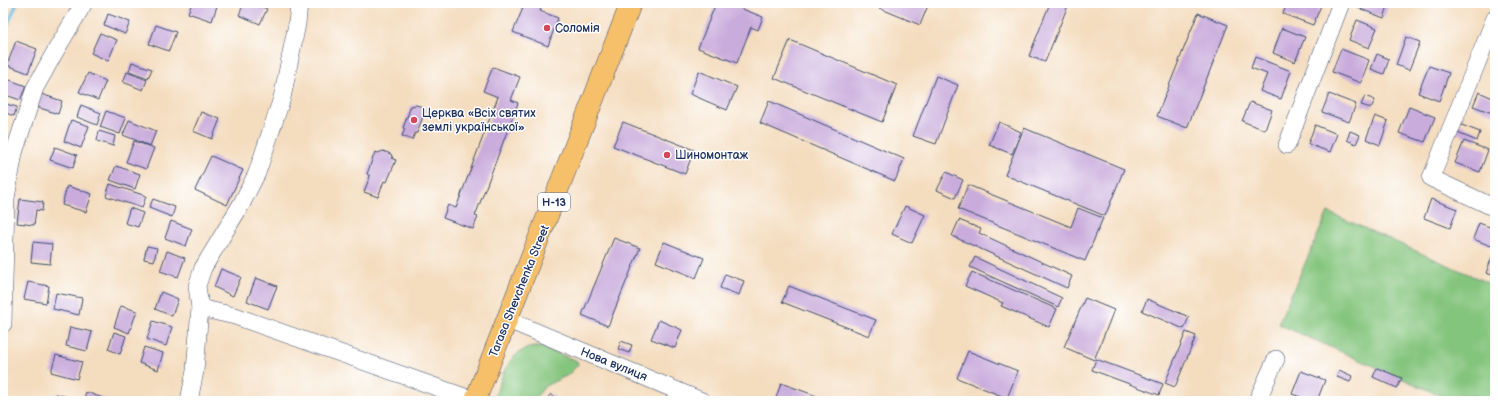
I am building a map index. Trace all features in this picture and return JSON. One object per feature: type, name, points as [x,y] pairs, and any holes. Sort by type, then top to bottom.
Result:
[{"type":"main road","name":"Tarasa Shevchenka Street","points":[[476,401],[516,324],[632,3]]},
{"type":"street","points":[[3,324],[6,198],[14,153],[35,88],[84,3]]},
{"type":"street","points":[[189,401],[195,371],[200,308],[197,286],[203,268],[242,203],[257,173],[282,98],[297,24],[299,3]]},
{"type":"street","points":[[1287,145],[1341,3]]},
{"type":"street","points":[[1495,18],[1430,178],[1495,208]]},
{"type":"street","points":[[200,308],[235,316],[476,401]]},
{"type":"street","name":"Нова вулиця","points":[[516,324],[702,401]]},
{"type":"street","points":[[1257,401],[1276,359]]},
{"type":"green space","points":[[1328,212],[1495,286],[1495,392],[1491,401],[1453,401],[1278,324]]},
{"type":"green space","points":[[534,347],[542,347],[577,361],[578,365],[568,375],[545,386],[533,401],[493,401],[506,367],[511,360],[517,354]]},
{"type":"building","points":[[192,3],[218,3],[212,21],[188,13]]},
{"type":"building","points":[[244,3],[253,3],[267,9],[260,24],[239,15]]},
{"type":"building","points":[[517,3],[543,3],[540,11],[558,18],[548,46],[513,32],[523,8],[516,5]]},
{"type":"building","points":[[716,3],[727,3],[763,17],[758,30],[751,27],[737,63],[698,48]]},
{"type":"building","points":[[867,3],[929,3],[920,25]]},
{"type":"building","points":[[1050,3],[1069,3],[1045,62],[1029,56]]},
{"type":"building","points":[[1287,3],[1322,3],[1313,25],[1283,14]]},
{"type":"building","points":[[1360,3],[1389,3],[1384,18],[1358,8]]},
{"type":"building","points":[[1198,13],[1228,25],[1187,128],[1157,116]]},
{"type":"building","points":[[108,14],[130,22],[125,34],[104,25]]},
{"type":"building","points":[[1357,20],[1377,28],[1369,48],[1349,40]]},
{"type":"building","points":[[156,25],[176,32],[169,51],[149,44]]},
{"type":"building","points":[[1282,28],[1305,37],[1295,62],[1273,53]]},
{"type":"building","points":[[100,33],[117,40],[108,61],[91,53]]},
{"type":"building","points":[[1406,37],[1420,42],[1409,70],[1396,65]]},
{"type":"building","points":[[790,40],[897,85],[882,122],[774,78]]},
{"type":"building","points":[[16,41],[37,49],[28,73],[7,65]]},
{"type":"building","points":[[1341,49],[1369,60],[1361,83],[1332,72]]},
{"type":"building","points":[[1377,54],[1389,59],[1384,74],[1371,69]]},
{"type":"building","points":[[1255,57],[1291,71],[1281,99],[1260,91],[1267,74],[1251,68]]},
{"type":"building","points":[[132,62],[152,69],[148,78],[129,71]]},
{"type":"building","points":[[1429,66],[1449,73],[1439,101],[1418,93]]},
{"type":"building","points":[[493,67],[520,77],[511,100],[518,103],[475,216],[478,217],[473,229],[443,218],[448,205],[456,208],[498,97],[483,91]]},
{"type":"building","points":[[699,71],[737,87],[727,110],[690,94]]},
{"type":"building","points":[[127,72],[147,80],[143,90],[123,82]]},
{"type":"building","points":[[88,73],[106,81],[98,100],[79,92]]},
{"type":"building","points":[[936,76],[958,85],[936,144],[913,136]]},
{"type":"building","points":[[7,79],[26,86],[20,100],[3,94]]},
{"type":"building","points":[[1479,92],[1495,99],[1495,114],[1473,106]]},
{"type":"building","points":[[41,94],[62,101],[58,114],[37,107]]},
{"type":"building","points":[[1329,94],[1356,104],[1349,122],[1322,112]]},
{"type":"building","points":[[1365,96],[1375,100],[1371,108],[1361,105]]},
{"type":"building","points":[[769,101],[904,159],[895,181],[760,123]]},
{"type":"building","points":[[1250,102],[1272,110],[1265,130],[1242,121]]},
{"type":"building","points":[[6,104],[17,107],[14,116],[3,112]]},
{"type":"building","points":[[81,105],[101,113],[97,125],[77,117]]},
{"type":"building","name":"Церква «Всіх святих землі української»","points":[[416,105],[423,107],[425,111],[417,133],[415,133],[412,140],[402,136],[405,129],[403,128],[411,106]]},
{"type":"building","points":[[1409,107],[1435,117],[1425,142],[1399,133]]},
{"type":"building","points":[[106,111],[126,118],[120,134],[100,127]]},
{"type":"building","points":[[201,112],[220,119],[212,139],[193,131]]},
{"type":"building","points":[[1375,116],[1388,121],[1380,145],[1366,139]]},
{"type":"building","points":[[71,120],[89,126],[81,148],[64,141]]},
{"type":"building","points":[[129,120],[156,131],[150,146],[123,135]]},
{"type":"building","points":[[623,122],[694,150],[685,174],[613,146]]},
{"type":"building","points":[[999,122],[1021,132],[1012,154],[989,145]]},
{"type":"building","points":[[1459,124],[1480,132],[1477,141],[1455,132]]},
{"type":"building","points":[[1315,125],[1337,134],[1330,152],[1308,144]]},
{"type":"building","points":[[1024,128],[1124,169],[1105,216],[1005,175]]},
{"type":"building","points":[[99,131],[115,136],[113,146],[97,141]]},
{"type":"building","points":[[1350,131],[1360,135],[1356,144],[1347,140]]},
{"type":"building","points":[[134,141],[154,148],[146,169],[126,162]]},
{"type":"building","points":[[1464,141],[1488,150],[1480,172],[1455,163]]},
{"type":"building","points":[[55,147],[77,155],[73,168],[50,160]]},
{"type":"building","points":[[383,151],[391,154],[393,159],[396,160],[387,182],[384,181],[378,197],[364,192],[370,176],[367,174],[375,152],[378,153]]},
{"type":"building","points":[[211,156],[243,170],[227,205],[195,190]]},
{"type":"building","points":[[116,166],[140,174],[135,189],[110,180]]},
{"type":"building","points":[[946,172],[963,180],[955,198],[937,190]]},
{"type":"building","points":[[110,184],[146,196],[142,208],[106,196]]},
{"type":"building","points":[[968,185],[1071,227],[1078,208],[1103,218],[1085,261],[958,209]]},
{"type":"building","points":[[67,186],[92,194],[86,212],[62,205]]},
{"type":"building","points":[[20,199],[43,202],[42,211],[36,210],[34,225],[17,223]]},
{"type":"building","points":[[153,199],[175,207],[172,217],[149,208]]},
{"type":"building","points":[[1431,199],[1457,209],[1450,228],[1424,218]]},
{"type":"building","points":[[905,206],[925,215],[912,243],[892,234]]},
{"type":"building","points":[[130,208],[143,213],[138,227],[125,223]]},
{"type":"building","points":[[959,220],[981,229],[979,233],[1072,276],[1067,288],[952,236]]},
{"type":"building","points":[[171,221],[192,229],[186,246],[165,238]]},
{"type":"building","points":[[1479,223],[1495,229],[1491,246],[1473,239]]},
{"type":"building","points":[[614,238],[640,248],[608,326],[582,315]]},
{"type":"building","points":[[33,242],[52,244],[50,264],[31,262]]},
{"type":"building","points":[[664,242],[704,258],[696,278],[656,262]]},
{"type":"building","points":[[147,246],[157,248],[154,261],[144,259]]},
{"type":"building","points":[[167,251],[185,258],[178,277],[160,271]]},
{"type":"building","points":[[1493,254],[1495,255],[1495,276],[1486,273]]},
{"type":"building","points":[[975,257],[1062,298],[1058,307],[970,267]]},
{"type":"building","points":[[221,269],[241,277],[233,296],[214,287]]},
{"type":"building","points":[[972,272],[1057,309],[1049,327],[1001,306],[1003,303],[965,286]]},
{"type":"building","points":[[725,274],[744,281],[739,295],[720,288]]},
{"type":"building","points":[[256,278],[277,286],[268,309],[247,301]]},
{"type":"building","points":[[28,282],[49,286],[46,303],[24,299]]},
{"type":"building","points":[[789,286],[876,320],[869,336],[782,302]]},
{"type":"building","points":[[161,292],[178,299],[172,316],[155,309]]},
{"type":"building","points":[[56,293],[82,298],[79,315],[53,309]]},
{"type":"building","points":[[1085,298],[1114,310],[1094,360],[1064,347]]},
{"type":"building","points":[[1147,299],[1189,317],[1184,329],[1142,311]]},
{"type":"building","points":[[121,306],[137,311],[129,333],[114,327]]},
{"type":"building","points":[[659,320],[682,330],[675,348],[651,339]]},
{"type":"building","points":[[153,321],[172,327],[166,346],[147,339]]},
{"type":"building","points":[[70,327],[92,332],[87,351],[66,346]]},
{"type":"building","points":[[114,332],[126,336],[120,354],[108,349]]},
{"type":"building","points":[[1186,332],[1196,336],[1175,387],[1165,383]]},
{"type":"building","points":[[621,341],[632,345],[629,353],[618,349]]},
{"type":"building","points":[[144,347],[163,353],[158,370],[139,363]]},
{"type":"building","points":[[968,351],[1018,371],[1007,398],[957,378]]},
{"type":"building","points":[[56,355],[82,362],[77,379],[51,372]]},
{"type":"building","points":[[1096,359],[1163,384],[1159,395],[1092,370]]},
{"type":"building","points":[[1377,368],[1402,378],[1397,388],[1373,377]]},
{"type":"building","points":[[1339,370],[1352,376],[1350,382],[1337,377]]},
{"type":"building","points":[[1301,371],[1325,380],[1317,401],[1311,401],[1292,394]]},
{"type":"building","points":[[781,383],[822,398],[821,401],[775,401]]},
{"type":"building","points":[[86,392],[111,401],[83,401]]},
{"type":"building","points":[[56,394],[77,399],[76,401],[55,401]]},
{"type":"building","points":[[551,394],[558,401],[545,401]]},
{"type":"waterway","points":[[3,35],[17,3]]},
{"type":"place","name":"Соломiя","points":[[547,28]]},
{"type":"place","name":"Церква «Всіх святих землі української»","points":[[414,120]]},
{"type":"place","name":"Шиномонтаж","points":[[667,155]]}]
